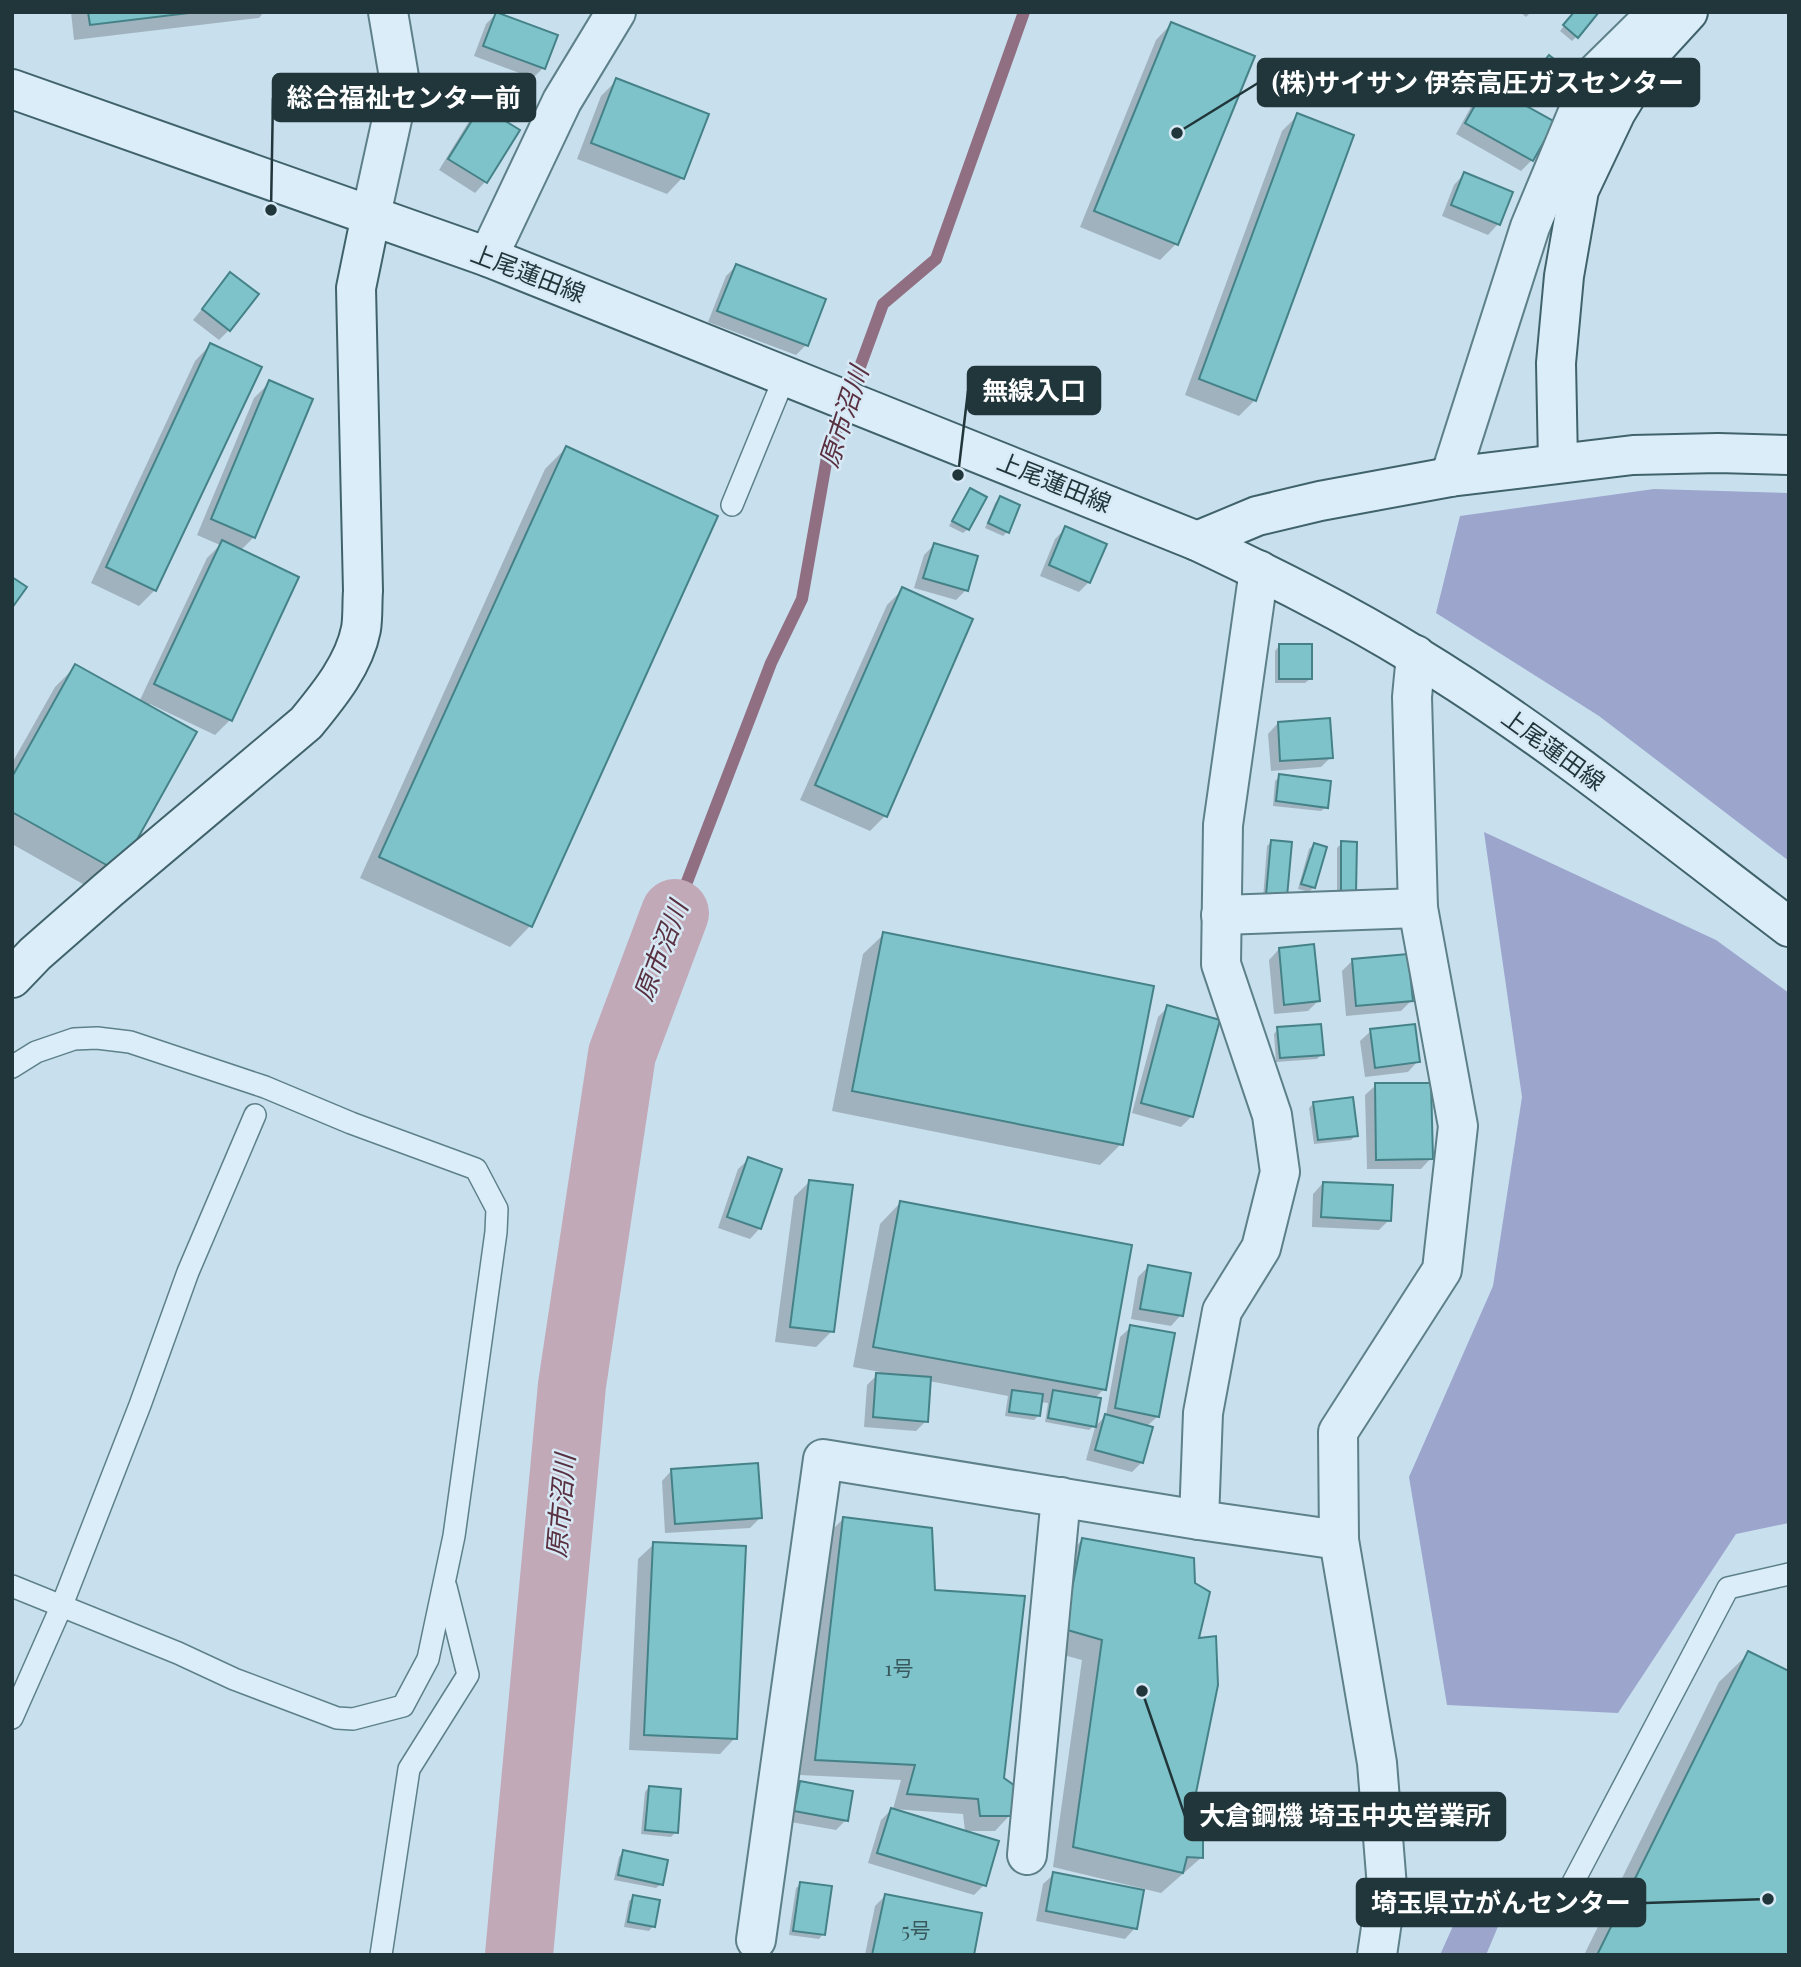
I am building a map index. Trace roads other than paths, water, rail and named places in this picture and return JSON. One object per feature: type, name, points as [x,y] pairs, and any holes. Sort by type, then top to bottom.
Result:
[{"type":"street","points":[[12,978],[35,954],[108,890],[306,723],[330,694],[349,663],[361,630],[363,591],[356,288],[400,83],[388,12]]},
{"type":"street","points":[[488,257],[562,101],[616,12]]},
{"type":"street","points":[[1450,477],[1530,227],[1593,76],[1658,12]]},
{"type":"street","points":[[1558,463],[1556,363],[1564,275],[1579,190],[1616,112],[1655,48],[1688,12]]},
{"type":"street","name":"上尾蓮田線","points":[[12,89],[488,257],[1197,541],[1259,570],[1337,609],[1416,656],[1509,717],[1789,927]]},
{"type":"street","points":[[1197,541],[1257,516],[1320,501],[1450,477],[1633,455],[1789,455]]},
{"type":"street","points":[[1199,1520],[1203,1413],[1222,1311],[1261,1248],[1280,1172],[1272,1115],[1221,964],[1223,825],[1259,570]]},
{"type":"street","points":[[1377,1955],[1387,1887],[1377,1763],[1339,1540],[1338,1432],[1442,1270],[1458,1126],[1418,908],[1412,697],[1416,656]]},
{"type":"street","points":[[1221,915],[1418,908]]},
{"type":"street","points":[[756,1940],[823,1459],[1339,1540]]},
{"type":"street","points":[[1027,1855],[1061,1497]]},
{"type":"lane","points":[[732,505],[785,376]]},
{"type":"lane","points":[[12,1068],[36,1052],[74,1039],[97,1038],[130,1042],[265,1087],[351,1123],[476,1169],[497,1209],[454,1536],[428,1659],[403,1706],[354,1718],[337,1718],[234,1679],[12,1586]]},
{"type":"lane","points":[[12,1718],[62,1605],[140,1405],[188,1272],[255,1115]]},
{"type":"lane","points":[[1568,1892],[1728,1588],[1789,1574]]},
{"type":"lane","points":[[381,1955],[409,1769],[468,1675],[444,1580]]},
{"type":"waterway","name":"原市沼川","points":[[675,913],[771,663],[802,599],[827,457],[883,304],[936,259],[1024,12]]},
{"type":"waterway","name":"原市沼川","points":[[519,1955],[572,1385],[622,1054],[675,913]]},
{"type":"place","name":"(株)サイサン 伊奈高圧ガスセンター","points":[[1177,133]]},
{"type":"place","name":"総合福祉センター前","points":[[271,210]]},
{"type":"place","name":"無線入口","points":[[958,475]]},
{"type":"place","name":"大倉鋼機 埼玉中央営業所","points":[[1142,1691]]},
{"type":"place","name":"埼玉県立がんセンター","points":[[1768,1899]]}]
